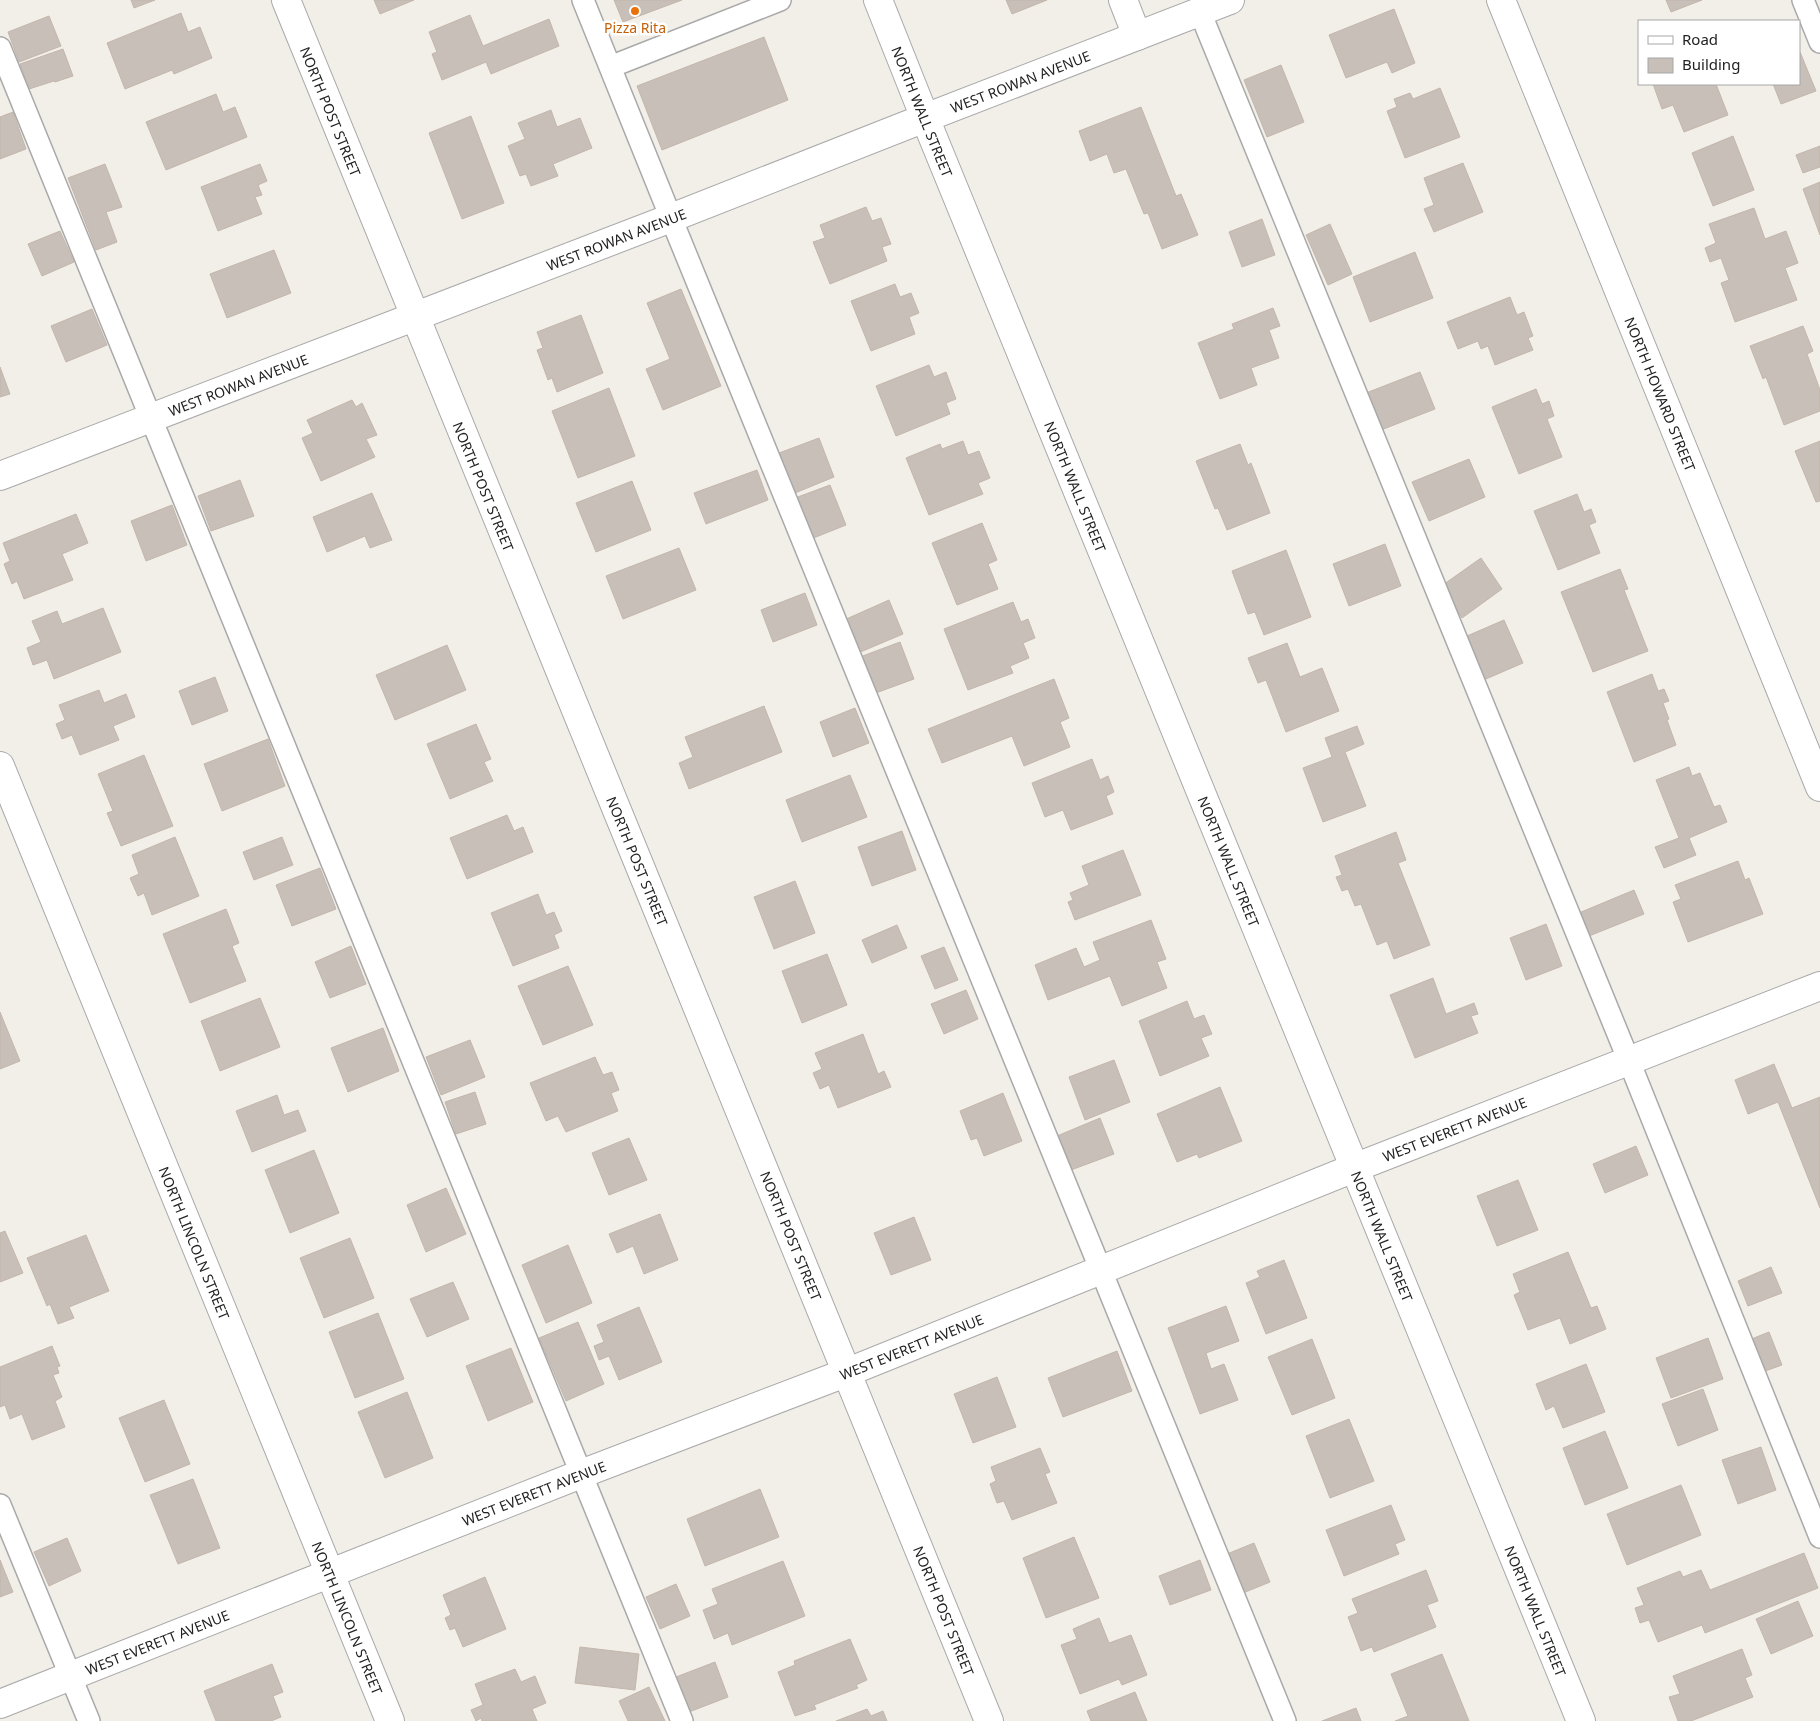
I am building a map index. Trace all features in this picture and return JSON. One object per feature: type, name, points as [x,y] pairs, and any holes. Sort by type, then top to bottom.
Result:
[{"type":"street","name":"NORTH POST STREET","points":[[286,0],[990,1721]]},
{"type":"street","name":"NORTH WALL STREET","points":[[878,0],[1581,1721]]},
{"type":"street","points":[[1123,0],[1137,36]]},
{"type":"street","name":"WEST ROWAN AVENUE","points":[[0,476],[1230,0]]},
{"type":"street","name":"NORTH HOWARD STREET","points":[[1501,0],[1820,787]]},
{"type":"street","name":"NORTH LINCOLN STREET","points":[[0,766],[390,1721]]},
{"type":"street","name":"WEST EVERETT AVENUE","points":[[0,1704],[581,1474],[848,1372],[1354,1168],[1820,986]]},
{"type":"lane","points":[[583,0],[670,218],[1285,1721]]},
{"type":"lane","points":[[610,67],[780,0]]},
{"type":"lane","points":[[1803,0],[1820,42]]},
{"type":"lane","points":[[1200,12],[1629,1060],[1820,1537]]},
{"type":"lane","points":[[0,48],[682,1721]]},
{"type":"lane","points":[[0,1505],[88,1721]]},
{"type":"building","points":[[131,0],[155,0],[134,8]]},
{"type":"building","points":[[374,0],[414,0],[380,14]]},
{"type":"building","name":"Pizza Rita","points":[[614,0],[682,0],[623,22]]},
{"type":"building","points":[[1006,0],[1047,0],[1012,14]]},
{"type":"building","points":[[1666,0],[1702,0],[1671,12]]},
{"type":"building","points":[[1394,9],[1415,63],[1392,73],[1387,62],[1346,78],[1329,35]]},
{"type":"building","points":[[181,13],[188,32],[200,27],[212,58],[174,74],[172,70],[125,89],[107,43]]},
{"type":"building","points":[[470,15],[483,46],[549,19],[559,46],[491,74],[486,62],[442,80],[432,54],[437,52],[429,32]]},
{"type":"building","points":[[49,16],[61,46],[19,62],[8,32]]},
{"type":"building","points":[[764,37],[788,100],[662,150],[637,86]]},
{"type":"building","points":[[63,49],[73,76],[29,89],[20,64]]},
{"type":"building","points":[[1800,52],[1816,91],[1781,104],[1773,85],[1800,85]]},
{"type":"building","points":[[1281,65],[1304,122],[1267,137],[1244,80]]},
{"type":"building","points":[[1653,85],[1716,85],[1728,115],[1684,132],[1673,105],[1662,109]]},
{"type":"building","points":[[1440,88],[1460,137],[1405,158],[1387,111],[1397,107],[1394,99],[1410,93],[1413,99]]},
{"type":"building","points":[[216,94],[223,112],[235,107],[247,137],[166,170],[146,122]]},
{"type":"building","points":[[1141,107],[1176,196],[1181,194],[1198,235],[1162,249],[1148,213],[1144,214],[1126,169],[1114,173],[1107,154],[1090,161],[1079,131]]},
{"type":"building","points":[[551,110],[557,127],[580,118],[592,148],[553,164],[558,176],[531,186],[526,174],[520,176],[508,146],[525,139],[518,123]]},
{"type":"building","points":[[13,112],[26,149],[0,159],[0,117]]},
{"type":"building","points":[[471,116],[504,203],[462,219],[429,133]]},
{"type":"building","points":[[1733,136],[1754,190],[1713,206],[1692,153]]},
{"type":"building","points":[[1820,146],[1820,167],[1803,173],[1796,155]]},
{"type":"building","points":[[1463,163],[1483,212],[1434,232],[1424,209],[1434,205],[1424,178]]},
{"type":"building","points":[[105,164],[122,207],[106,212],[117,242],[96,250],[68,178]]},
{"type":"building","points":[[260,164],[267,181],[258,185],[262,195],[255,197],[262,214],[218,231],[201,187]]},
{"type":"building","points":[[1820,182],[1820,235],[1803,189]]},
{"type":"building","points":[[866,207],[872,221],[881,218],[891,244],[882,247],[887,261],[830,284],[813,242],[825,238],[820,225]]},
{"type":"building","points":[[1754,208],[1765,239],[1786,231],[1798,263],[1785,268],[1797,300],[1735,322],[1721,283],[1729,280],[1721,258],[1710,262],[1705,248],[1716,243],[1709,224]]},
{"type":"building","points":[[1262,219],[1275,255],[1242,267],[1229,232]]},
{"type":"building","points":[[1330,224],[1352,274],[1328,285],[1306,235]]},
{"type":"building","points":[[60,231],[74,262],[42,276],[28,244]]},
{"type":"building","points":[[274,250],[291,293],[227,318],[210,274]]},
{"type":"building","points":[[1415,252],[1433,298],[1370,322],[1353,277]]},
{"type":"building","points":[[895,284],[900,297],[911,293],[919,313],[909,317],[915,334],[871,351],[851,301]]},
{"type":"building","points":[[681,289],[721,386],[663,410],[646,369],[670,359],[647,303]]},
{"type":"building","points":[[1510,297],[1517,315],[1524,312],[1533,336],[1528,338],[1533,350],[1495,365],[1488,346],[1481,349],[1478,341],[1458,349],[1447,322]]},
{"type":"building","points":[[1273,308],[1280,326],[1269,330],[1279,358],[1251,368],[1257,385],[1220,399],[1198,343],[1234,329],[1232,324]]},
{"type":"building","points":[[92,309],[107,345],[66,362],[51,326]]},
{"type":"building","points":[[581,315],[603,373],[557,392],[552,378],[548,380],[537,350],[543,348],[537,332]]},
{"type":"building","points":[[1803,326],[1813,351],[1807,354],[1820,390],[1820,411],[1784,425],[1766,377],[1763,379],[1750,346]]},
{"type":"building","points":[[929,365],[934,377],[946,372],[956,399],[946,403],[950,414],[896,436],[876,386]]},
{"type":"building","points":[[0,367],[10,394],[0,397]]},
{"type":"building","points":[[1420,372],[1435,409],[1381,430],[1366,393]]},
{"type":"building","points":[[609,388],[635,456],[578,478],[552,411]]},
{"type":"building","points":[[1536,389],[1542,404],[1549,401],[1554,416],[1547,419],[1562,457],[1519,474],[1492,407]]},
{"type":"building","points":[[352,400],[356,407],[362,403],[377,435],[366,439],[375,457],[321,481],[302,438],[313,433],[307,420]]},
{"type":"building","points":[[819,438],[834,477],[795,493],[779,453]]},
{"type":"building","points":[[963,441],[968,455],[979,451],[990,478],[978,483],[983,494],[929,515],[906,458],[940,444],[942,449]]},
{"type":"building","points":[[1820,441],[1820,501],[1816,502],[1795,451]]},
{"type":"building","points":[[1240,444],[1248,465],[1251,463],[1270,513],[1227,530],[1218,508],[1215,509],[1196,461]]},
{"type":"building","points":[[1469,459],[1485,497],[1429,521],[1412,482]]},
{"type":"building","points":[[757,470],[768,500],[706,524],[694,493]]},
{"type":"building","points":[[240,480],[254,516],[211,531],[198,496]]},
{"type":"building","points":[[632,481],[651,530],[596,552],[576,503]]},
{"type":"building","points":[[830,485],[846,525],[811,539],[795,498]]},
{"type":"building","points":[[372,493],[392,540],[370,548],[365,536],[327,552],[313,517]]},
{"type":"building","points":[[1577,494],[1584,512],[1591,509],[1596,522],[1589,525],[1600,553],[1558,570],[1534,511]]},
{"type":"building","points":[[172,505],[187,545],[146,561],[131,521]]},
{"type":"building","points":[[76,514],[88,543],[62,554],[73,580],[24,599],[17,581],[12,584],[4,564],[10,561],[3,543]]},
{"type":"building","points":[[982,523],[997,560],[988,564],[998,589],[957,605],[932,543]]},
{"type":"building","points":[[1385,544],[1401,586],[1349,606],[1333,564]]},
{"type":"building","points":[[679,548],[696,590],[623,619],[606,576]]},
{"type":"building","points":[[1286,550],[1311,617],[1264,635],[1255,612],[1248,614],[1232,571]]},
{"type":"building","points":[[1481,558],[1502,589],[1462,618],[1440,587]]},
{"type":"building","points":[[1620,569],[1628,589],[1624,590],[1648,651],[1593,672],[1561,592]]},
{"type":"building","points":[[805,593],[817,625],[773,642],[761,610]]},
{"type":"building","points":[[889,600],[903,634],[858,653],[844,620]]},
{"type":"building","points":[[1013,602],[1021,622],[1028,619],[1035,638],[1023,643],[1029,658],[1010,666],[1013,673],[968,690],[944,629]]},
{"type":"building","points":[[103,608],[121,652],[54,679],[47,660],[33,665],[27,648],[41,642],[32,621],[57,611],[62,624]]},
{"type":"building","points":[[1504,620],[1523,663],[1479,682],[1460,639]]},
{"type":"building","points":[[900,642],[914,679],[873,694],[860,657]]},
{"type":"building","points":[[1287,643],[1300,677],[1322,668],[1339,711],[1286,732],[1266,680],[1258,683],[1248,658]]},
{"type":"building","points":[[447,645],[466,690],[395,720],[376,675]]},
{"type":"building","points":[[1652,674],[1658,691],[1664,689],[1669,701],[1663,703],[1676,745],[1634,762],[1607,692]]},
{"type":"building","points":[[215,677],[228,711],[192,725],[179,691]]},
{"type":"building","points":[[1054,679],[1069,718],[1060,722],[1070,747],[1024,766],[1012,736],[942,763],[928,729]]},
{"type":"building","points":[[99,690],[104,703],[126,694],[135,717],[113,726],[119,740],[80,755],[72,735],[62,739],[56,724],[65,720],[59,705]]},
{"type":"building","points":[[764,706],[782,752],[689,789],[679,763],[693,757],[685,737]]},
{"type":"building","points":[[855,708],[869,743],[833,757],[820,722]]},
{"type":"building","points":[[476,724],[491,759],[484,762],[493,781],[450,799],[427,744]]},
{"type":"building","points":[[1357,726],[1364,744],[1345,752],[1366,806],[1323,822],[1303,768],[1332,757],[1325,738]]},
{"type":"building","points":[[268,739],[285,786],[222,811],[204,764]]},
{"type":"building","points":[[144,755],[173,826],[121,846],[107,813],[113,811],[98,774]]},
{"type":"building","points":[[1092,759],[1100,780],[1108,776],[1114,792],[1106,796],[1113,814],[1071,830],[1063,810],[1045,817],[1032,783]]},
{"type":"building","points":[[1689,767],[1692,776],[1700,773],[1714,807],[1720,805],[1727,822],[1689,838],[1696,855],[1664,868],[1655,847],[1679,838],[1656,780]]},
{"type":"building","points":[[850,775],[867,817],[802,842],[786,800]]},
{"type":"building","points":[[507,815],[514,831],[523,827],[533,852],[467,879],[450,838]]},
{"type":"building","points":[[902,831],[916,870],[872,886],[858,847]]},
{"type":"building","points":[[1396,832],[1406,860],[1398,863],[1430,945],[1394,959],[1387,941],[1377,945],[1361,904],[1355,906],[1348,889],[1342,891],[1336,877],[1342,875],[1335,856]]},
{"type":"building","points":[[175,837],[199,896],[152,915],[144,893],[138,896],[130,878],[139,874],[132,855]]},
{"type":"building","points":[[282,837],[293,865],[254,880],[243,852]]},
{"type":"building","points":[[1123,850],[1141,895],[1075,920],[1068,902],[1073,900],[1070,893],[1089,885],[1082,866]]},
{"type":"building","points":[[1738,861],[1745,880],[1749,878],[1763,914],[1688,942],[1673,902],[1681,899],[1675,885]]},
{"type":"building","points":[[320,868],[336,909],[292,926],[276,885]]},
{"type":"building","points":[[795,881],[815,933],[774,949],[754,897]]},
{"type":"building","points":[[1634,890],[1644,914],[1584,938],[1574,915]]},
{"type":"building","points":[[538,894],[546,915],[554,912],[562,931],[554,935],[559,948],[513,966],[491,913]]},
{"type":"building","points":[[226,909],[239,943],[232,946],[246,981],[190,1003],[163,934]]},
{"type":"building","points":[[1151,920],[1166,959],[1157,962],[1167,988],[1122,1006],[1110,976],[1048,1000],[1035,965],[1076,948],[1084,967],[1100,960],[1093,942]]},
{"type":"building","points":[[1546,924],[1562,966],[1526,980],[1510,938]]},
{"type":"building","points":[[897,925],[907,948],[872,963],[862,940]]},
{"type":"building","points":[[351,946],[366,984],[330,998],[315,962]]},
{"type":"building","points":[[944,947],[958,980],[935,989],[921,956]]},
{"type":"building","points":[[827,954],[847,1005],[802,1023],[782,971]]},
{"type":"building","points":[[568,966],[593,1025],[543,1045],[518,986]]},
{"type":"building","points":[[1433,978],[1446,1014],[1474,1003],[1478,1014],[1471,1016],[1478,1033],[1415,1058],[1390,995]]},
{"type":"building","points":[[966,990],[978,1019],[944,1034],[931,1004]]},
{"type":"building","points":[[260,998],[280,1047],[220,1071],[201,1021]]},
{"type":"building","points":[[1187,1001],[1194,1019],[1204,1015],[1212,1034],[1201,1038],[1209,1056],[1160,1076],[1139,1021]]},
{"type":"building","points":[[0,1012],[20,1061],[0,1069]]},
{"type":"building","points":[[383,1028],[399,1071],[348,1092],[331,1048]]},
{"type":"building","points":[[863,1034],[878,1074],[884,1071],[891,1087],[838,1108],[829,1085],[820,1089],[813,1073],[822,1069],[815,1053]]},
{"type":"building","points":[[470,1040],[485,1077],[441,1095],[426,1057]]},
{"type":"building","points":[[595,1057],[603,1075],[612,1072],[619,1090],[611,1093],[618,1111],[566,1132],[558,1116],[546,1121],[530,1083]]},
{"type":"building","points":[[1114,1060],[1130,1102],[1085,1120],[1069,1077]]},
{"type":"building","points":[[1774,1064],[1792,1108],[1820,1097],[1820,1208],[1778,1102],[1748,1114],[1735,1080]]},
{"type":"building","points":[[1220,1087],[1242,1141],[1199,1158],[1197,1154],[1177,1162],[1157,1114]]},
{"type":"building","points":[[475,1092],[486,1124],[456,1134],[445,1102]]},
{"type":"building","points":[[1003,1093],[1022,1141],[984,1156],[977,1138],[971,1140],[960,1111]]},
{"type":"building","points":[[277,1095],[284,1115],[298,1110],[306,1131],[252,1152],[236,1111]]},
{"type":"building","points":[[1100,1118],[1114,1154],[1071,1170],[1057,1136]]},
{"type":"building","points":[[629,1138],[647,1180],[609,1195],[592,1153]]},
{"type":"building","points":[[1636,1146],[1648,1175],[1605,1193],[1593,1164]]},
{"type":"building","points":[[314,1150],[339,1213],[290,1233],[265,1170]]},
{"type":"building","points":[[1518,1180],[1538,1230],[1497,1246],[1477,1196]]},
{"type":"building","points":[[446,1188],[466,1234],[426,1252],[407,1205]]},
{"type":"building","points":[[660,1214],[678,1260],[644,1274],[633,1246],[617,1253],[609,1234]]},
{"type":"building","points":[[914,1217],[931,1260],[891,1275],[874,1233]]},
{"type":"building","points":[[5,1231],[23,1273],[0,1282],[0,1233]]},
{"type":"building","points":[[86,1235],[109,1291],[69,1307],[74,1318],[58,1324],[50,1304],[47,1306],[27,1258]]},
{"type":"building","points":[[350,1238],[374,1298],[324,1318],[300,1258]]},
{"type":"building","points":[[568,1245],[592,1303],[546,1323],[522,1265]]},
{"type":"building","points":[[1568,1252],[1591,1308],[1597,1306],[1606,1329],[1570,1344],[1560,1318],[1528,1330],[1514,1295],[1520,1292],[1513,1274]]},
{"type":"building","points":[[1284,1260],[1307,1318],[1266,1334],[1246,1283],[1260,1277],[1257,1271]]},
{"type":"building","points":[[1771,1267],[1782,1293],[1748,1306],[1738,1281]]},
{"type":"building","points":[[453,1282],[469,1319],[427,1337],[410,1299]]},
{"type":"building","points":[[1226,1306],[1239,1341],[1206,1353],[1211,1369],[1224,1364],[1238,1400],[1200,1414],[1168,1328]]},
{"type":"building","points":[[639,1307],[662,1362],[619,1380],[609,1356],[599,1360],[594,1346],[604,1342],[597,1325]]},
{"type":"building","points":[[378,1313],[404,1379],[355,1398],[329,1332]]},
{"type":"building","points":[[578,1322],[604,1384],[566,1401],[539,1338]]},
{"type":"building","points":[[1769,1332],[1782,1365],[1757,1374],[1744,1342]]},
{"type":"building","points":[[1708,1338],[1723,1379],[1671,1398],[1656,1358]]},
{"type":"building","points":[[1312,1339],[1335,1398],[1292,1415],[1268,1357]]},
{"type":"building","points":[[52,1346],[60,1366],[57,1367],[59,1373],[53,1375],[62,1397],[55,1401],[65,1427],[32,1440],[22,1414],[10,1419],[5,1405],[0,1407],[0,1367]]},
{"type":"building","points":[[511,1348],[533,1402],[488,1421],[466,1366]]},
{"type":"building","points":[[1117,1351],[1132,1391],[1063,1417],[1048,1378]]},
{"type":"building","points":[[1586,1364],[1605,1412],[1563,1428],[1554,1406],[1546,1410],[1536,1384]]},
{"type":"building","points":[[997,1377],[1016,1427],[973,1443],[954,1394]]},
{"type":"building","points":[[1703,1389],[1718,1430],[1678,1446],[1662,1404]]},
{"type":"building","points":[[407,1392],[433,1458],[385,1478],[358,1412]]},
{"type":"building","points":[[164,1400],[190,1464],[145,1482],[119,1418]]},
{"type":"building","points":[[1349,1419],[1374,1481],[1330,1498],[1306,1436]]},
{"type":"building","points":[[1605,1431],[1628,1488],[1585,1505],[1563,1448]]},
{"type":"building","points":[[1761,1447],[1776,1490],[1738,1504],[1722,1460]]},
{"type":"building","points":[[1040,1448],[1050,1472],[1045,1474],[1057,1503],[1012,1520],[1004,1501],[997,1503],[990,1484],[996,1481],[991,1467]]},
{"type":"building","points":[[193,1479],[220,1548],[178,1564],[150,1495]]},
{"type":"building","points":[[1681,1485],[1701,1535],[1627,1565],[1607,1514]]},
{"type":"building","points":[[760,1489],[779,1537],[705,1566],[687,1519]]},
{"type":"building","points":[[1391,1505],[1405,1540],[1395,1544],[1399,1554],[1344,1576],[1326,1530]]},
{"type":"building","points":[[1074,1537],[1099,1598],[1046,1618],[1023,1558]]},
{"type":"building","points":[[67,1538],[81,1571],[49,1586],[34,1552]]},
{"type":"building","points":[[1254,1543],[1270,1582],[1243,1593],[1227,1554]]},
{"type":"building","points":[[1804,1553],[1818,1588],[1705,1633],[1702,1625],[1658,1642],[1649,1620],[1640,1623],[1635,1608],[1644,1605],[1637,1588],[1680,1571],[1683,1577],[1701,1570],[1710,1590]]},
{"type":"building","points":[[0,1560],[13,1592],[0,1597]]},
{"type":"building","points":[[1200,1560],[1211,1590],[1170,1605],[1159,1576]]},
{"type":"building","points":[[783,1561],[805,1616],[732,1645],[728,1633],[714,1639],[703,1610],[718,1604],[712,1589]]},
{"type":"building","points":[[1426,1570],[1438,1601],[1427,1605],[1436,1627],[1374,1652],[1372,1647],[1361,1651],[1348,1617],[1358,1613],[1352,1599]]},
{"type":"building","points":[[485,1577],[506,1629],[463,1647],[455,1628],[450,1630],[445,1618],[451,1615],[443,1595]]},
{"type":"building","points":[[676,1584],[690,1616],[660,1629],[646,1597]]},
{"type":"building","points":[[1798,1601],[1813,1636],[1771,1654],[1756,1619]]},
{"type":"building","points":[[1099,1618],[1109,1643],[1131,1635],[1147,1675],[1122,1685],[1119,1679],[1080,1694],[1061,1645],[1077,1639],[1073,1629]]},
{"type":"building","points":[[850,1639],[867,1680],[856,1685],[858,1688],[814,1705],[816,1709],[795,1716],[778,1672],[795,1665],[794,1661]]},
{"type":"building","points":[[580,1647],[639,1654],[635,1690],[575,1683]]},
{"type":"building","points":[[1742,1649],[1752,1675],[1745,1678],[1753,1697],[1691,1721],[1678,1721],[1669,1697],[1680,1694],[1673,1676]]},
{"type":"building","points":[[1442,1654],[1469,1721],[1395,1721],[1408,1716],[1391,1674]]},
{"type":"building","points":[[715,1662],[728,1697],[689,1712],[676,1677]]},
{"type":"building","points":[[272,1664],[283,1692],[273,1696],[281,1717],[271,1721],[216,1721],[204,1691]]},
{"type":"building","points":[[515,1669],[521,1682],[535,1676],[546,1703],[532,1709],[537,1721],[482,1721],[481,1718],[476,1721],[471,1710],[483,1705],[475,1684]]},
{"type":"building","points":[[649,1687],[665,1721],[628,1721],[619,1701]]},
{"type":"building","points":[[1135,1692],[1147,1721],[1091,1721],[1087,1711]]},
{"type":"building","points":[[1356,1708],[1361,1721],[1322,1721]]},
{"type":"building","points":[[867,1709],[871,1716],[883,1711],[887,1721],[836,1721]]},
{"type":"place","name":"Pizza Rita","points":[[635,11]]}]
